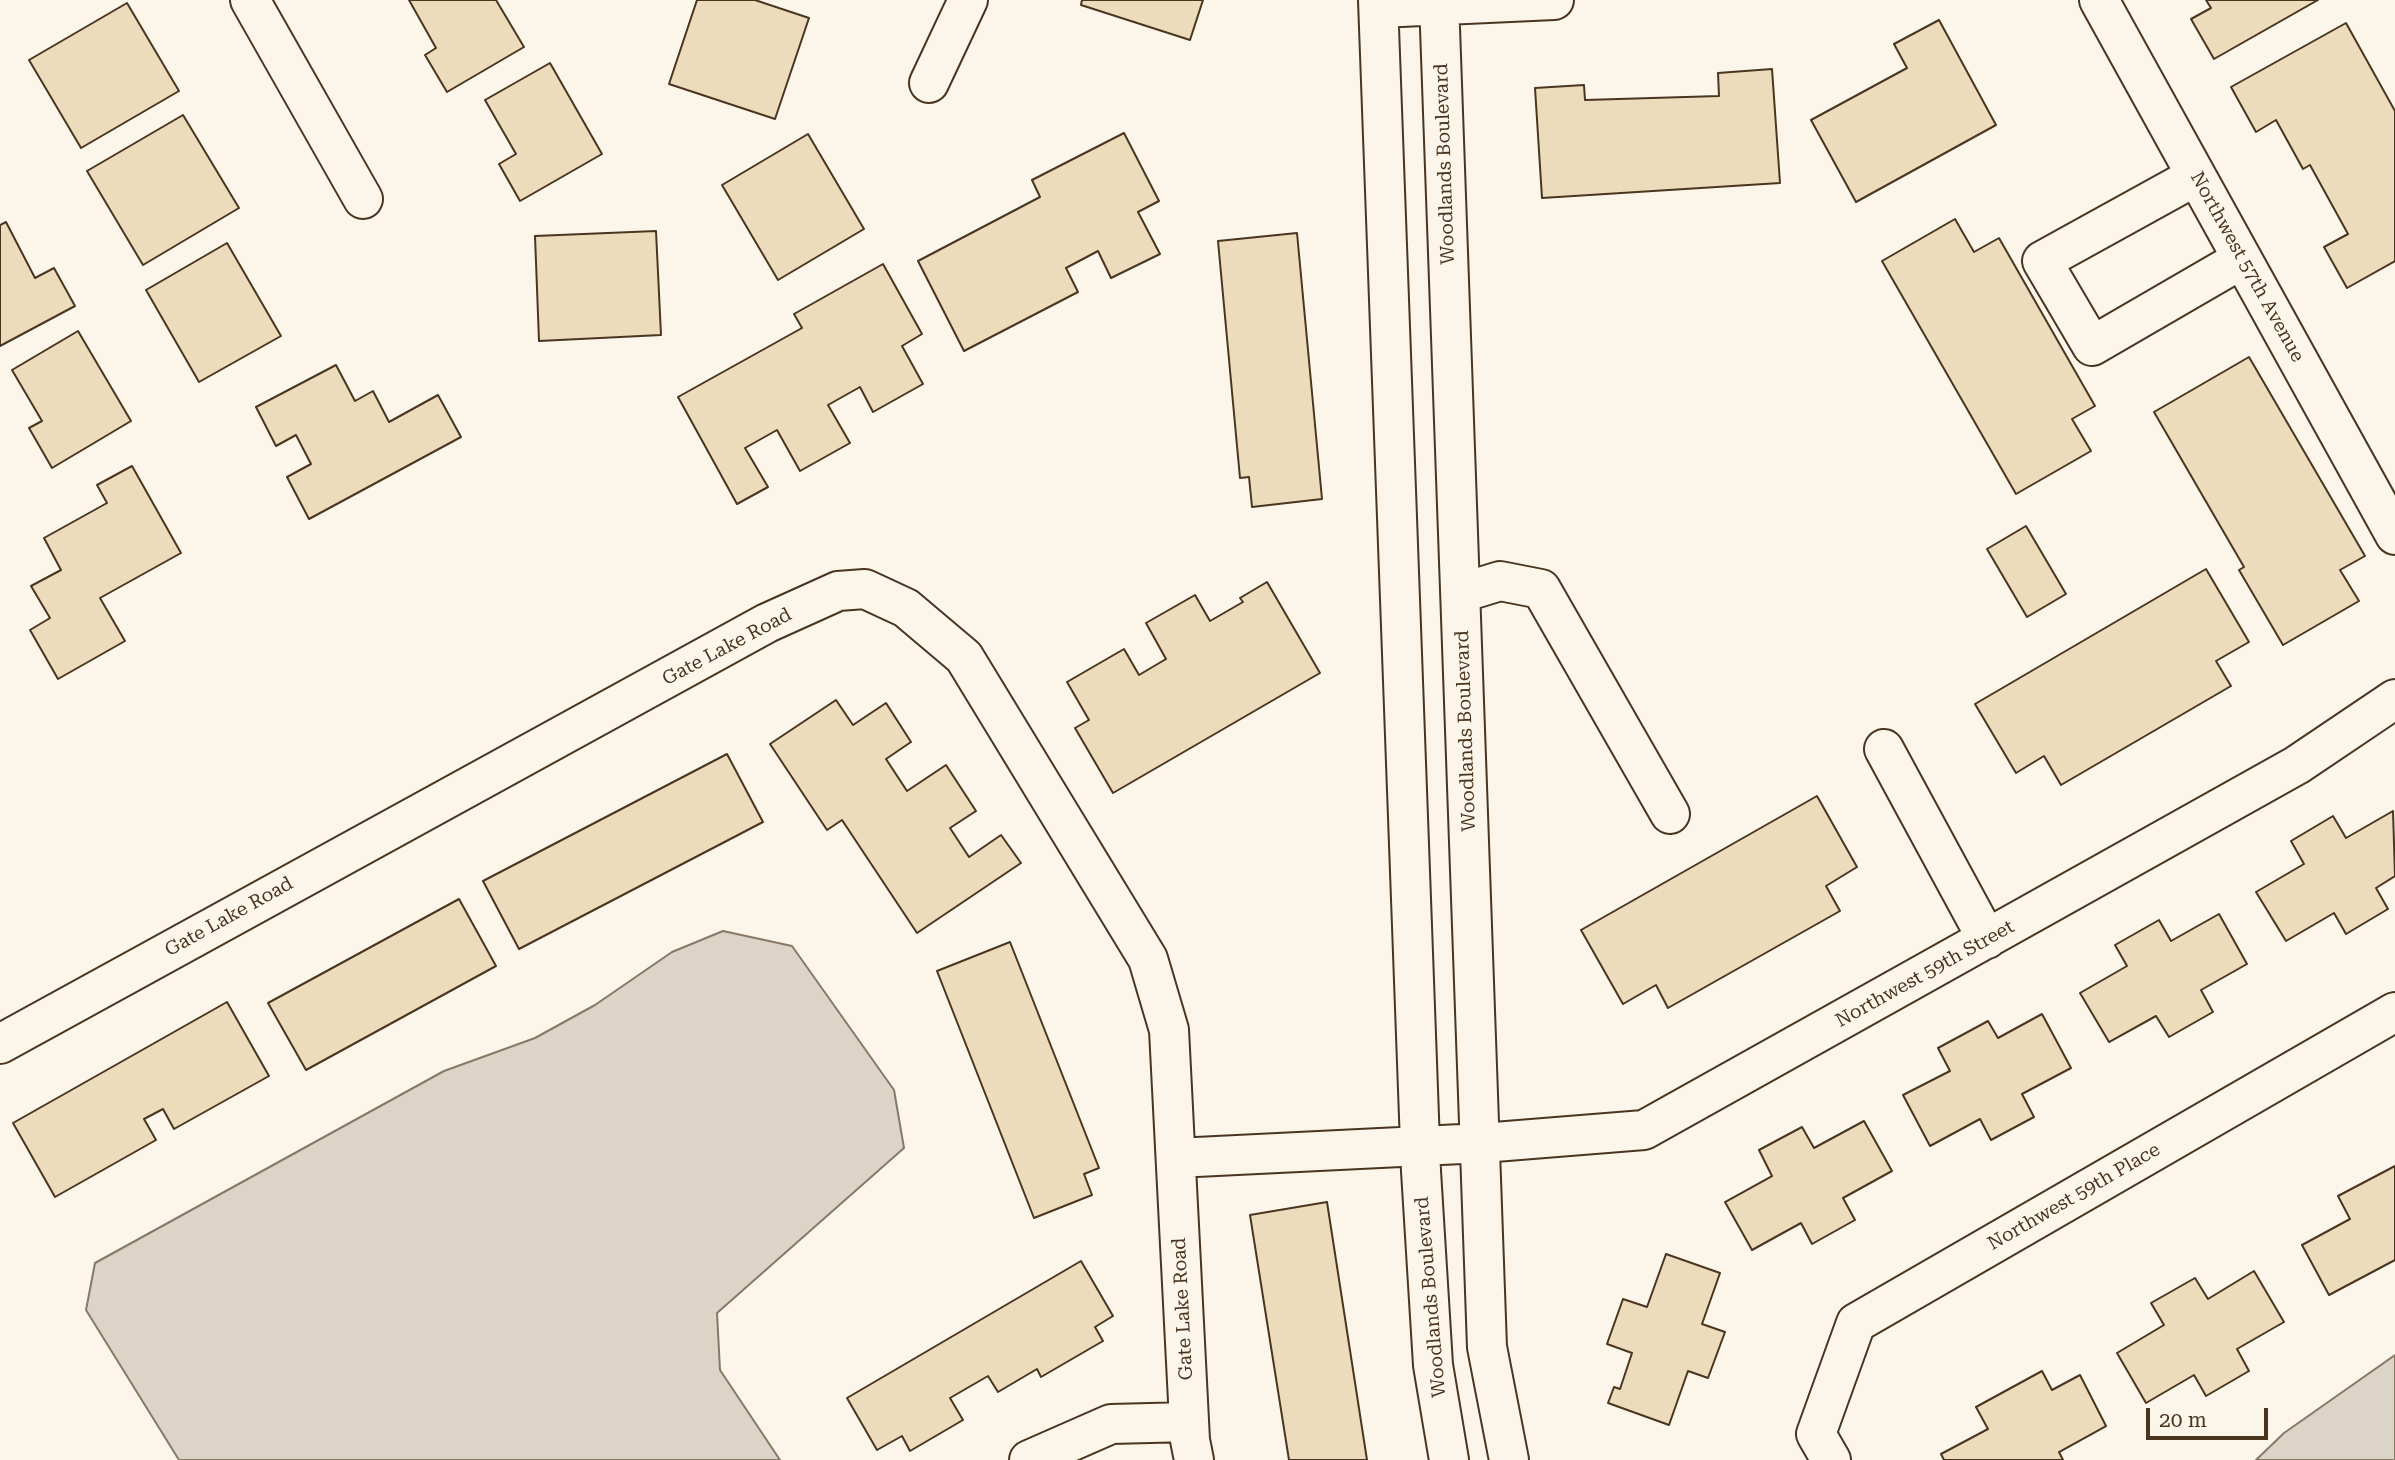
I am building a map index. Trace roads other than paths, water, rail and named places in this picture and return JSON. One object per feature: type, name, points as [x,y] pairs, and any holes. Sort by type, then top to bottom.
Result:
[{"type":"street","points":[[250,0],[363,198]]},
{"type":"street","points":[[929,83],[968,0]]},
{"type":"street","points":[[1378,4],[1554,0]]},
{"type":"street","name":"Northwest 57th Avenue","points":[[2099,0],[2395,535]]},
{"type":"street","name":"Woodlands Boulevard","points":[[1439,2],[1482,1143],[1487,1347],[1509,1460]]},
{"type":"street","name":"Woodlands Boulevard","points":[[1378,4],[1421,1146],[1433,1366],[1449,1460]]},
{"type":"street","points":[[2196,176],[2042,261],[2092,346],[2242,259]]},
{"type":"street","points":[[1461,593],[1500,581],[1541,589],[1670,814]]},
{"type":"street","name":"Gate Lake Road","points":[[0,1044],[767,624],[838,591],[865,589],[906,608],[964,657],[1148,960],[1169,1030],[1189,1422],[1195,1460]]},
{"type":"street","name":"Northwest 59th Street","points":[[1421,1146],[1644,1130],[2297,765],[2395,699]]},
{"type":"street","points":[[1884,749],[1987,939]]},
{"type":"street","name":"Northwest 59th Place","points":[[1823,1447],[1856,1323],[2395,1012]]},
{"type":"street","points":[[1176,1158],[1421,1146]]},
{"type":"street","points":[[1029,1460],[1111,1424],[1189,1422]]}]
